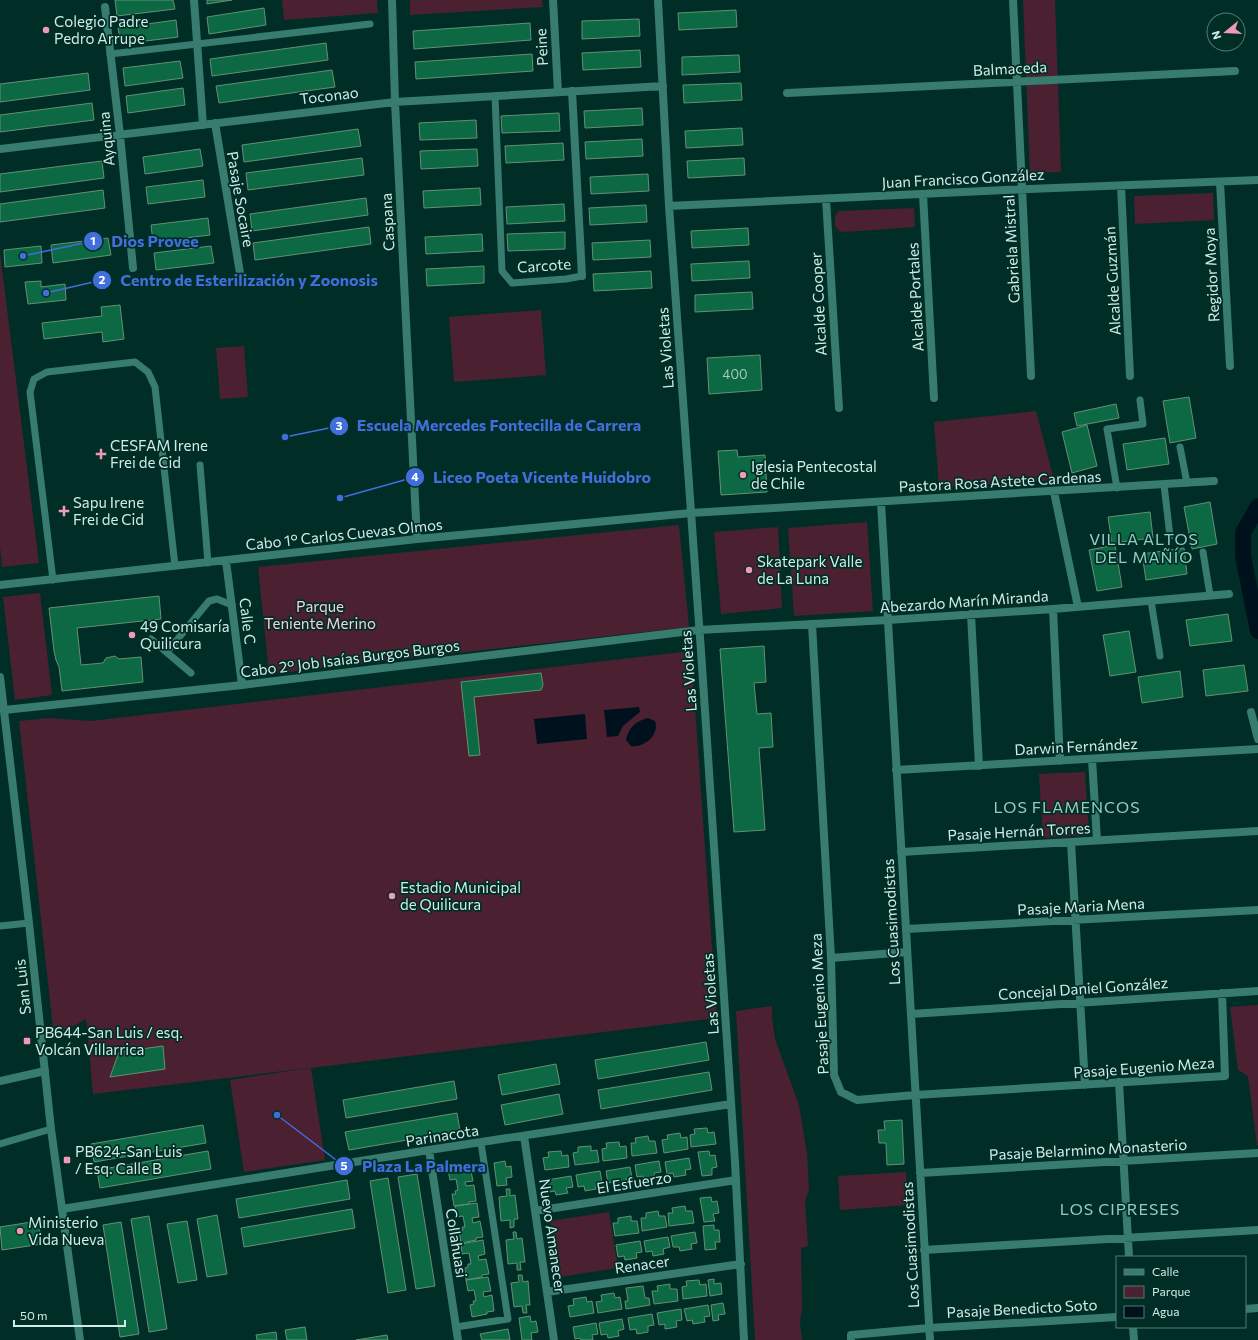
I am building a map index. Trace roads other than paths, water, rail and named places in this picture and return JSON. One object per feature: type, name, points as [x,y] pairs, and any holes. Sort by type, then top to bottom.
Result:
[{"type":"street","points":[[194,0],[203,125]]},
{"type":"street","name":"Caspana","points":[[392,0],[395,102],[417,539]]},
{"type":"street","name":"Peine","points":[[553,0],[558,92]]},
{"type":"street","name":"Las Violetas","points":[[658,0],[669,206],[736,1180],[744,1340]]},
{"type":"street","name":"Gabriela Mistral","points":[[1013,0],[1031,376]]},
{"type":"street","name":"Ayquina","points":[[105,7],[120,135],[133,268]]},
{"type":"street","name":"Balmaceda","points":[[787,93],[1234,71]]},
{"type":"street","name":"Toconao","points":[[0,149],[395,102],[663,86]]},
{"type":"street","name":"Carcote","points":[[572,91],[582,276]]},
{"type":"street","name":"Pasaje Socaire","points":[[215,123],[241,279]]},
{"type":"street","name":"Juan Francisco González","points":[[669,206],[1022,189],[1258,180]]},
{"type":"street","name":"Regidor Moya","points":[[1220,182],[1230,366]]},
{"type":"street","name":"Alcalde Guzmán","points":[[1121,186],[1130,376]]},
{"type":"street","name":"Alcalde Portales","points":[[923,194],[934,398]]},
{"type":"street","name":"Alcalde Cooper","points":[[826,199],[839,408]]},
{"type":"street","name":"Pastora Rosa Astete Cardenas","points":[[691,514],[1214,481]]},
{"type":"street","points":[[1054,492],[1078,607]]},
{"type":"street","name":"Los Cuasimodistas","points":[[880,502],[930,1340]]},
{"type":"street","name":"Cabo 1° Carlos Cuevas Olmos","points":[[0,585],[417,539],[691,514]]},
{"type":"street","name":"Calle C","points":[[226,561],[242,685]]},
{"type":"street","name":"Abezardo Marín Miranda","points":[[699,630],[888,620],[1053,609],[1229,594]]},
{"type":"street","points":[[1053,609],[1060,761]]},
{"type":"street","points":[[972,614],[978,766]]},
{"type":"street","name":"Pasaje Eugenio Meza","points":[[812,624],[831,958],[834,1075],[841,1092],[857,1100],[915,1095],[1225,1076],[1222,993]]},
{"type":"street","name":"Cabo 2° Job Isaías Burgos Burgos","points":[[4,710],[242,685],[699,630]]},
{"type":"street","name":"San Luis","points":[[0,677],[29,923],[51,1129],[80,1340]]},
{"type":"street","points":[[1251,712],[1258,739]]},
{"type":"street","name":"Darwin Fernández","points":[[896,770],[1258,749]]},
{"type":"street","points":[[1092,759],[1097,840]]},
{"type":"street","name":"Pasaje Hernán Torres","points":[[901,852],[1258,831]]},
{"type":"street","points":[[1071,842],[1086,1084]]},
{"type":"street","name":"Pasaje Maria Mena","points":[[906,929],[1258,910]]},
{"type":"street","points":[[831,958],[907,952]]},
{"type":"street","name":"Concejal Daniel González","points":[[911,1014],[1258,991]]},
{"type":"street","points":[[0,1081],[45,1071]]},
{"type":"street","points":[[1119,1082],[1129,1256]]},
{"type":"street","name":"Parinacota","points":[[62,1209],[429,1150],[731,1104]]},
{"type":"street","name":"Nuevo Amanecer","points":[[524,1136],[554,1340]]},
{"type":"street","name":"Collahuasi","points":[[429,1150],[458,1340]]},
{"type":"street","name":"Pasaje Belarmino Monasterio","points":[[920,1172],[1258,1153]]},
{"type":"street","name":"El Esfuerzo","points":[[535,1211],[736,1180]]},
{"type":"street","points":[[924,1250],[1258,1230]]},
{"type":"street","name":"Renacer","points":[[547,1292],[740,1264]]},
{"type":"street","points":[[1246,1309],[1258,1308]]},
{"type":"street","name":"Pasaje Benedicto Soto","points":[[851,1338],[929,1328],[1116,1316]]},
{"type":"street","points":[[1133,1328],[1134,1340]]},
{"type":"lane","points":[[110,54],[370,24]]},
{"type":"lane","name":"Carcote","points":[[495,96],[502,271],[512,283],[566,279],[582,276]]},
{"type":"lane","points":[[53,580],[30,392],[34,379],[47,372],[135,362],[148,372],[155,387],[175,566]]},
{"type":"lane","points":[[1117,488],[1107,429],[1143,424],[1140,400]]},
{"type":"lane","points":[[1180,447],[1187,483]]},
{"type":"lane","points":[[200,465],[208,563]]},
{"type":"lane","points":[[1164,484],[1170,536]]},
{"type":"lane","points":[[1203,552],[1210,595]]},
{"type":"lane","points":[[167,652],[209,601],[217,599],[232,605]]},
{"type":"lane","points":[[1151,601],[1160,656]]},
{"type":"lane","points":[[152,640],[192,673]]},
{"type":"lane","points":[[0,926],[29,923]]},
{"type":"lane","points":[[0,1144],[51,1129]]},
{"type":"lane","points":[[456,1327],[508,1318],[481,1143]]},
{"type":"water","points":[[639,707],[640,712],[623,726],[618,736],[607,737],[604,710]]},
{"type":"water","points":[[585,714],[587,739],[537,744],[534,719]]},
{"type":"water","points":[[648,718],[655,721],[656,726],[653,736],[646,743],[631,746],[626,740],[629,732],[636,723]]},
{"type":"waterway","points":[[1258,506],[1243,533],[1243,556],[1258,631]]},
{"type":"place","name":"Colegio Padre Pedro Arrupe","points":[[46,30]]},
{"type":"place","name":"Dios Provee","points":[[23,256]]},
{"type":"place","name":"Centro de Esterilización y Zoonosis","points":[[46,293]]},
{"type":"place","name":"Escuela Mercedes Fontecilla de Carrera","points":[[285,437]]},
{"type":"place","name":"CESFAM Irene Frei de Cid","points":[[101,454]]},
{"type":"place","name":"Iglesia Pentecostal de Chile","points":[[743,475]]},
{"type":"place","name":"Liceo Poeta Vicente Huidobro","points":[[340,498]]},
{"type":"place","name":"Sapu Irene Frei de Cid","points":[[64,511]]},
{"type":"place","name":"Skatepark Valle de La Luna","points":[[749,570]]},
{"type":"place","name":"49 Comisaría Quilicura","points":[[132,635]]},
{"type":"place","name":"Estadio Municipal de Quilicura","points":[[392,896]]},
{"type":"place","name":"PB644-San Luis / esq. Volcán Villarrica","points":[[27,1041]]},
{"type":"place","name":"Plaza La Palmera","points":[[277,1115]]},
{"type":"place","name":"PB624-San Luis / Esq. Calle B","points":[[67,1160]]},
{"type":"place","name":"Ministerio Vida Nueva","points":[[20,1231]]},
{"type":"district","name":"VILLA ALTOS DEL MAÑÍO","points":[[1144,547]]},
{"type":"district","name":"LOS FLAMENCOS","points":[[1067,806]]},
{"type":"district","name":"LOS CIPRESES","points":[[1120,1208]]},
{"type":"park label","name":"Parque Teniente Merino","points":[[320,614]]}]
